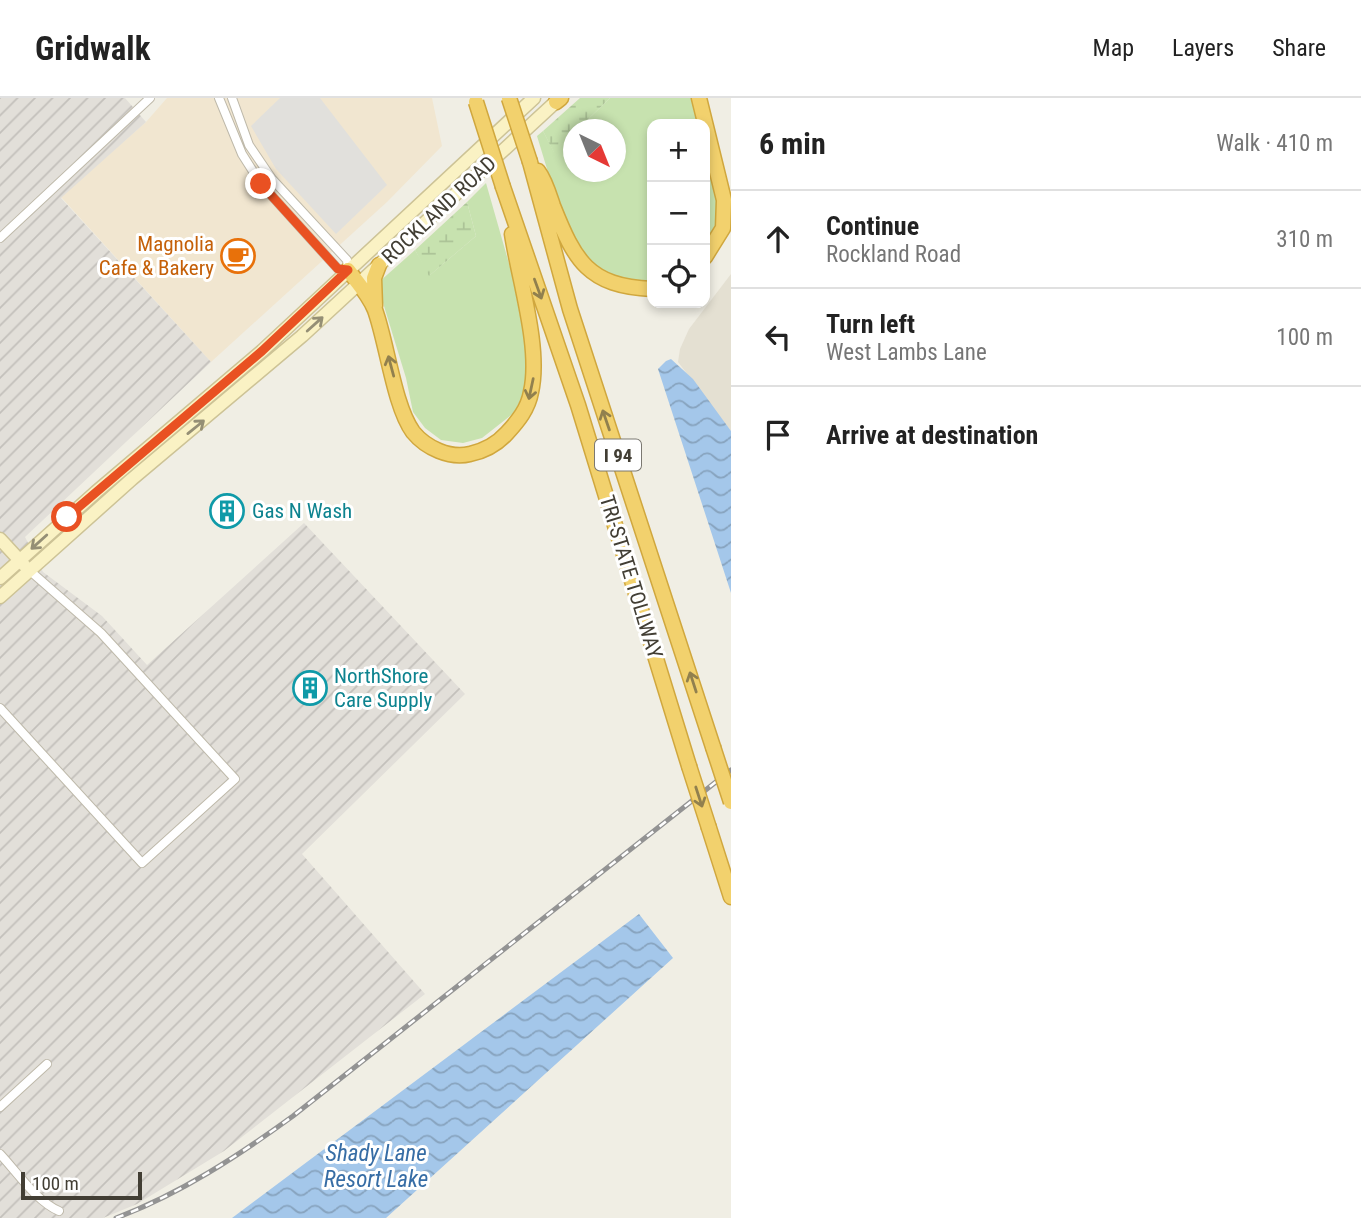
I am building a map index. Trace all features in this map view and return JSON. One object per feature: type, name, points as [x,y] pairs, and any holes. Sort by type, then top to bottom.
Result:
[{"type":"highway","name":"TRI-STATE TOLLWAY","points":[[509,98],[530,162],[578,335],[731,802]]},
{"type":"highway","points":[[699,98],[724,200],[723,228],[710,249]]},
{"type":"highway","name":"TRI-STATE TOLLWAY","points":[[476,100],[505,194],[578,405],[731,897]]},
{"type":"highway","points":[[530,162],[541,174],[570,245],[587,267],[604,281],[647,288]]},
{"type":"highway","points":[[348,270],[369,298],[375,311],[403,412],[418,438],[439,451],[460,455],[481,450],[503,437],[520,419],[531,395],[534,372],[505,194]]},
{"type":"highway","points":[[375,311],[374,278],[379,265]]},
{"type":"main road","name":"ROCKLAND ROAD","points":[[0,578],[262,351],[534,98]]},
{"type":"main road","name":"ROCKLAND ROAD","points":[[0,597],[132,479],[302,336],[559,99]]},
{"type":"main road","points":[[0,539],[29,570]]},
{"type":"street","points":[[0,238],[150,98]]},
{"type":"street","points":[[219,98],[242,154],[259,181],[338,269],[348,270],[347,260],[268,174],[249,145],[232,98]]},
{"type":"street","points":[[236,138],[245,134]]},
{"type":"street","points":[[259,181],[268,174]]},
{"type":"street","points":[[295,221],[303,214]]},
{"type":"street","points":[[0,708],[142,863],[235,779],[101,633],[29,570]]},
{"type":"street","points":[[0,1107],[47,1064]]},
{"type":"street","points":[[0,1154],[41,1198],[59,1211]]},
{"type":"shaded area","points":[[0,98],[125,98],[146,122],[61,198],[211,362],[25,537],[43,572],[102,616],[147,665],[304,523],[465,694],[302,854],[425,994],[224,1151],[137,1204],[103,1218],[0,1218]]},
{"type":"shaded area","points":[[167,98],[432,98],[442,146],[387,202],[211,362],[61,197],[146,122]]},
{"type":"shaded area","points":[[280,98],[320,98],[387,185],[336,234],[276,169],[251,126]]},
{"type":"shaded area","points":[[731,274],[731,431],[678,362],[680,349],[689,329],[705,308],[710,308],[710,302]]},
{"type":"green space","points":[[580,98],[610,98],[588,119],[563,119],[563,144],[554,153],[543,131]]},
{"type":"green space","points":[[610,98],[697,98],[702,119],[647,119],[647,287],[617,282],[584,259],[558,205],[537,136],[543,131],[554,152],[563,143],[563,182],[626,182],[626,119],[588,119]]},
{"type":"green space","points":[[710,164],[721,227],[710,246]]},
{"type":"green space","points":[[486,183],[512,274],[525,341],[529,379],[515,412],[482,438],[463,443],[441,440],[425,428],[413,412],[379,282],[415,250],[430,275],[476,236],[467,202]]},
{"type":"green space","points":[[467,202],[476,236],[429,276],[415,250]]},
{"type":"water","points":[[671,359],[693,379],[731,431],[731,593],[658,369]]},
{"type":"water","name":"Shady Lane Resort Lake","points":[[639,914],[673,958],[386,1218],[232,1218]]},
{"type":"railway","points":[[116,1218],[163,1198],[208,1173],[293,1116],[731,770]]},
{"type":"place","name":"Magnolia Cafe & Bakery","points":[[238,256]]},
{"type":"place","name":"Gas N Wash","points":[[227,511]]},
{"type":"place","name":"NorthShore Care Supply","points":[[310,688]]},
{"type":"route","points":[[67,517],[262,351],[348,270],[338,269],[261,184]]}]
